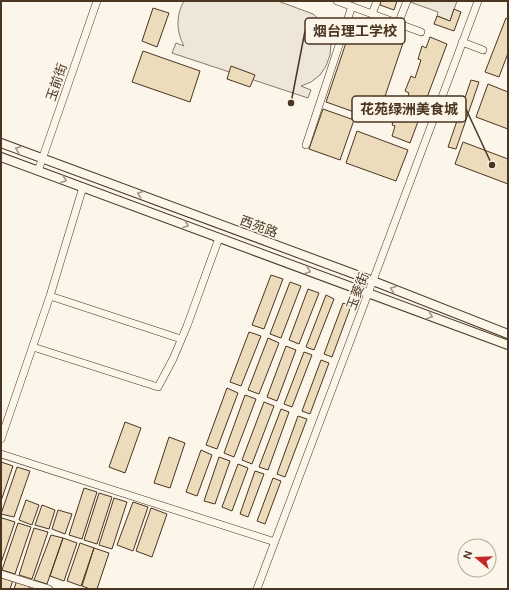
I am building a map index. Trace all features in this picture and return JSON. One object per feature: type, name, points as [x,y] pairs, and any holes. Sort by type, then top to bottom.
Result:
[{"type":"main road","name":"西苑路","points":[[1,143],[373,281],[508,334]]},
{"type":"main road","name":"西苑路","points":[[1,157],[508,345]]},
{"type":"street","name":"玉前街","points":[[38,171],[97,1]]},
{"type":"street","points":[[337,1],[421,32]]},
{"type":"street","points":[[372,14],[377,1]]},
{"type":"street","points":[[398,24],[407,1]]},
{"type":"street","name":"玉菱街","points":[[257,589],[478,1]]},
{"type":"street","points":[[306,145],[352,6]]},
{"type":"street","points":[[462,42],[483,50]]},
{"type":"street","points":[[1,439],[50,296],[83,187]]},
{"type":"street","points":[[33,347],[158,387],[188,326],[219,238]]},
{"type":"street","points":[[50,296],[181,340]]},
{"type":"street","points":[[1,454],[275,542]]},
{"type":"street","points":[[1,574],[49,589]]},
{"type":"shaded area","points":[[184,1],[278,1],[313,14],[322,22],[328,32],[331,44],[330,55],[326,66],[320,75],[311,82],[301,86],[311,90],[308,98],[172,53],[176,43],[184,46],[178,29],[178,17]]},
{"type":"shaded area","points":[[457,1],[450,21],[437,16],[438,12],[410,2]]},
{"type":"building","points":[[381,1],[397,1],[394,10],[380,5]]},
{"type":"building","points":[[153,8],[169,13],[157,47],[142,41]]},
{"type":"building","points":[[454,9],[461,12],[454,31],[434,24],[437,16],[450,21]]},
{"type":"building","points":[[506,18],[508,19],[508,53],[499,77],[485,72]]},
{"type":"building","points":[[353,22],[404,40],[377,120],[326,102]]},
{"type":"building","points":[[430,37],[447,44],[410,143],[392,136],[395,126],[392,125],[397,111],[402,112],[409,93],[405,91],[411,76],[415,78],[421,60],[418,59],[422,46],[426,48]]},
{"type":"building","points":[[143,51],[200,71],[190,102],[132,82]]},
{"type":"building","points":[[231,66],[255,75],[250,87],[227,79]]},
{"type":"building","points":[[471,80],[479,82],[456,149],[448,147]]},
{"type":"building","points":[[488,84],[508,92],[508,129],[476,117]]},
{"type":"building","points":[[323,109],[354,120],[340,160],[309,149]]},
{"type":"building","points":[[357,131],[408,150],[396,181],[346,163]]},
{"type":"building","points":[[463,142],[508,159],[508,184],[455,164]]},
{"type":"building","points":[[271,275],[283,279],[264,329],[252,325]]},
{"type":"building","points":[[290,282],[301,286],[281,338],[270,334]]},
{"type":"building","points":[[308,289],[319,293],[299,344],[289,340]]},
{"type":"building","points":[[326,295],[334,299],[314,350],[306,347]]},
{"type":"building","points":[[343,303],[351,306],[332,357],[324,354]]},
{"type":"building","points":[[249,332],[261,336],[241,386],[230,382]]},
{"type":"building","points":[[268,338],[279,343],[259,394],[248,390]]},
{"type":"building","points":[[286,346],[296,350],[277,401],[267,397]]},
{"type":"building","points":[[304,352],[312,355],[292,407],[284,404]]},
{"type":"building","points":[[321,360],[329,363],[310,414],[302,411]]},
{"type":"building","points":[[227,388],[238,393],[217,449],[206,445]]},
{"type":"building","points":[[245,395],[256,399],[234,457],[224,453]]},
{"type":"building","points":[[264,402],[274,406],[252,464],[242,460]]},
{"type":"building","points":[[281,409],[289,412],[268,470],[259,467]]},
{"type":"building","points":[[298,416],[307,419],[285,477],[277,474]]},
{"type":"building","points":[[125,422],[141,428],[125,473],[109,467]]},
{"type":"building","points":[[169,437],[185,443],[170,488],[154,483]]},
{"type":"building","points":[[201,450],[212,455],[197,496],[186,492]]},
{"type":"building","points":[[219,457],[230,461],[215,504],[204,501]]},
{"type":"building","points":[[1,462],[13,466],[1,501]]},
{"type":"building","points":[[238,464],[248,468],[232,511],[222,507]]},
{"type":"building","points":[[17,467],[30,471],[14,517],[1,514]]},
{"type":"building","points":[[255,471],[264,474],[248,517],[240,514]]},
{"type":"building","points":[[273,478],[281,481],[265,524],[257,521]]},
{"type":"building","points":[[84,488],[97,492],[82,539],[69,535]]},
{"type":"building","points":[[99,493],[112,497],[97,544],[84,540]]},
{"type":"building","points":[[114,498],[127,502],[112,549],[99,545]]},
{"type":"building","points":[[26,500],[39,505],[32,525],[19,520]]},
{"type":"building","points":[[133,502],[148,507],[133,551],[117,545]]},
{"type":"building","points":[[42,505],[55,510],[49,529],[35,525]]},
{"type":"building","points":[[151,508],[167,514],[152,557],[136,551]]},
{"type":"building","points":[[58,510],[72,514],[65,534],[52,529]]},
{"type":"building","points":[[2,518],[15,522],[1,563],[1,520]]},
{"type":"building","points":[[18,523],[31,527],[15,574],[2,570]]},
{"type":"building","points":[[34,528],[48,532],[32,579],[19,575]]},
{"type":"building","points":[[51,535],[63,538],[47,584],[34,580]]},
{"type":"building","points":[[63,538],[77,543],[64,581],[50,576]]},
{"type":"building","points":[[80,543],[94,548],[81,586],[67,581]]},
{"type":"building","points":[[94,548],[109,553],[97,589],[90,589],[82,586]]},
{"type":"building","points":[[1,576],[13,580],[10,589],[1,589]]},
{"type":"building","points":[[17,580],[30,584],[29,589],[14,589]]},
{"type":"place","name":"烟台理工学校","points":[[291,103]]},
{"type":"place","name":"花苑绿洲美食城","points":[[492,165]]}]
